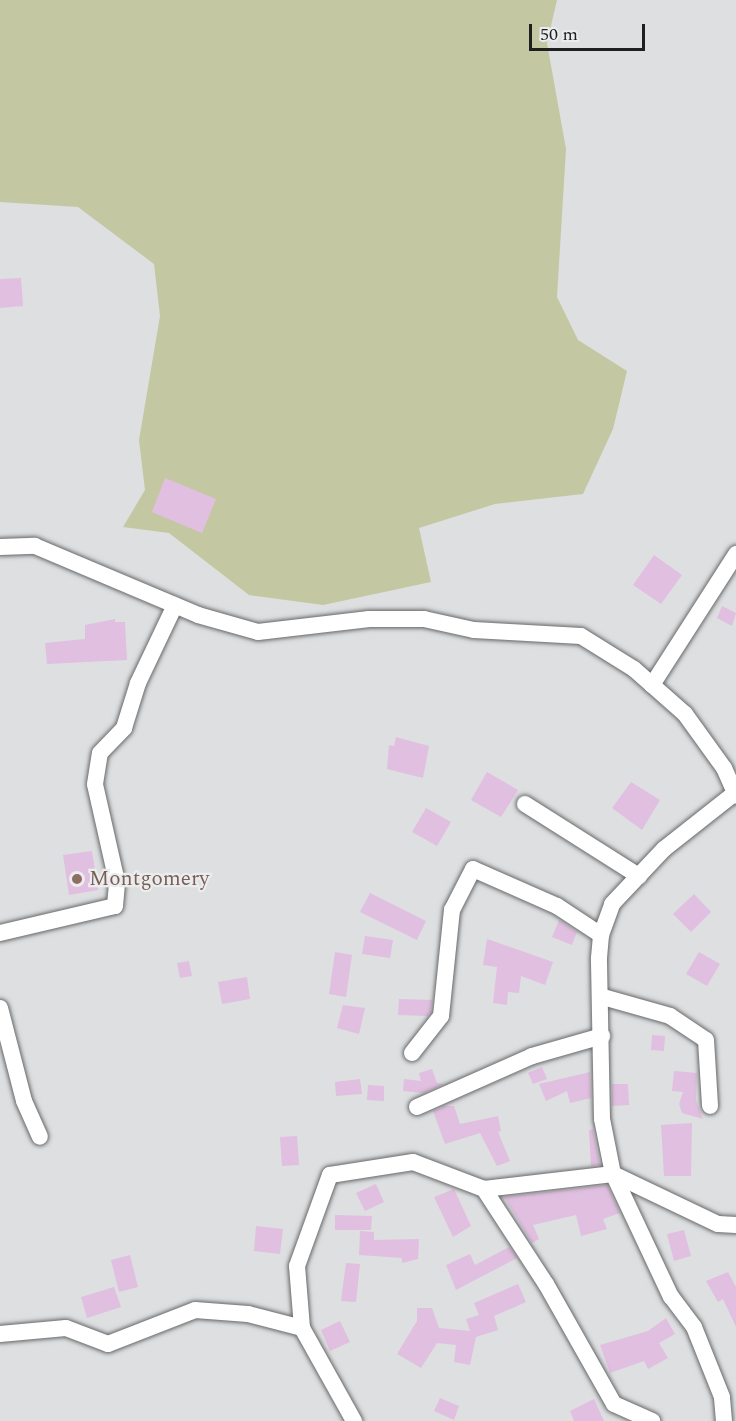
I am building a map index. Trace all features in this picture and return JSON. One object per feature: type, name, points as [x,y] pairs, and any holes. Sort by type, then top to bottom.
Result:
[{"type":"street","points":[[0,547],[34,546],[175,605],[258,632],[369,618],[413,619],[474,630],[581,636],[634,669],[685,714],[724,768],[735,794],[664,849],[612,904],[601,935],[602,1119],[613,1174],[671,1298],[694,1327],[722,1397],[724,1421]]},
{"type":"street","points":[[652,685],[736,554]]},
{"type":"street","points":[[0,933],[115,906],[117,882],[95,784],[100,753],[124,728],[138,683],[175,605]]},
{"type":"street","points":[[525,804],[639,876]]},
{"type":"street","points":[[412,1053],[441,1016],[452,909],[473,869],[557,906],[601,935]]},
{"type":"street","points":[[603,997],[670,1016],[706,1040],[710,1106]]},
{"type":"street","points":[[0,1008],[24,1101],[40,1137]]},
{"type":"street","points":[[417,1107],[532,1056],[602,1036]]},
{"type":"street","points":[[354,1421],[302,1328],[297,1266],[330,1175],[413,1162],[484,1189],[613,1174],[718,1224],[736,1225]]},
{"type":"street","points":[[484,1189],[546,1284],[614,1404],[652,1421]]},
{"type":"street","points":[[0,1334],[66,1328],[108,1344],[195,1310],[248,1314],[302,1328]]},
{"type":"green space","points":[[0,0],[557,0],[547,43],[566,149],[557,297],[578,340],[627,371],[613,429],[583,494],[495,504],[419,528],[431,582],[323,605],[249,595],[169,533],[123,527],[145,490],[139,440],[160,316],[154,264],[78,207],[0,202]]},
{"type":"building","points":[[21,278],[23,306],[0,308],[0,279]]},
{"type":"building","points":[[165,478],[216,499],[202,533],[152,512]]},
{"type":"building","points":[[654,555],[682,575],[661,604],[633,585]]},
{"type":"building","points":[[722,606],[736,613],[732,626],[717,618]]},
{"type":"building","points":[[115,619],[115,622],[125,622],[127,660],[47,664],[45,643],[85,639],[85,625]]},
{"type":"building","points":[[396,737],[429,746],[423,778],[387,769],[389,745],[394,746]]},
{"type":"building","points":[[487,772],[518,790],[501,817],[471,800]]},
{"type":"building","points":[[631,782],[660,800],[642,830],[612,808]]},
{"type":"building","points":[[426,808],[451,822],[437,846],[412,832]]},
{"type":"building","points":[[92,851],[98,890],[69,895],[63,855]]},
{"type":"building","points":[[370,893],[426,921],[417,940],[360,912]]},
{"type":"building","points":[[694,894],[711,912],[691,932],[673,914]]},
{"type":"building","points":[[559,920],[577,932],[572,945],[552,937]]},
{"type":"building","points":[[365,936],[393,940],[390,958],[362,954]]},
{"type":"building","points":[[487,939],[553,962],[545,985],[521,976],[519,993],[508,992],[507,1005],[493,1003],[497,967],[483,965]]},
{"type":"building","points":[[335,952],[352,955],[346,997],[329,994]]},
{"type":"building","points":[[699,952],[720,964],[707,986],[686,974]]},
{"type":"building","points":[[189,961],[192,976],[180,978],[177,963]]},
{"type":"building","points":[[247,977],[250,999],[222,1004],[218,982]]},
{"type":"building","points":[[399,999],[432,1000],[431,1012],[428,1016],[398,1015]]},
{"type":"building","points":[[343,1005],[365,1008],[359,1034],[337,1028]]},
{"type":"building","points":[[652,1035],[665,1036],[664,1051],[651,1050]]},
{"type":"building","points":[[542,1067],[547,1079],[533,1084],[528,1073]]},
{"type":"building","points":[[432,1069],[437,1083],[444,1084],[423,1093],[403,1091],[404,1079],[421,1081],[419,1073]]},
{"type":"building","points":[[674,1071],[697,1073],[696,1100],[703,1119],[682,1113],[679,1104],[683,1092],[672,1091]]},
{"type":"building","points":[[590,1072],[591,1098],[570,1103],[567,1091],[546,1101],[539,1084]]},
{"type":"building","points":[[360,1079],[362,1094],[336,1096],[335,1082]]},
{"type":"building","points":[[612,1084],[628,1084],[629,1105],[612,1106]]},
{"type":"building","points":[[368,1085],[384,1086],[384,1101],[367,1100]]},
{"type":"building","points":[[444,1106],[454,1106],[460,1124],[498,1116],[501,1131],[498,1132],[510,1161],[497,1166],[480,1133],[445,1144],[433,1111]]},
{"type":"building","points":[[692,1123],[691,1176],[664,1176],[661,1125]]},
{"type":"building","points":[[593,1129],[600,1165],[591,1166],[589,1130]]},
{"type":"building","points":[[297,1136],[299,1165],[282,1166],[280,1137]]},
{"type":"building","points":[[376,1184],[384,1202],[365,1211],[356,1193]]},
{"type":"building","points":[[607,1185],[620,1213],[603,1219],[607,1229],[581,1236],[576,1215],[533,1225],[539,1239],[532,1243],[504,1197]]},
{"type":"building","points":[[454,1189],[471,1226],[453,1237],[434,1197]]},
{"type":"building","points":[[335,1215],[372,1216],[371,1230],[335,1230]]},
{"type":"building","points":[[256,1226],[283,1229],[280,1254],[254,1251]]},
{"type":"building","points":[[684,1230],[691,1256],[674,1261],[667,1234]]},
{"type":"building","points":[[360,1231],[374,1232],[374,1240],[419,1239],[418,1259],[402,1263],[402,1258],[359,1255]]},
{"type":"building","points":[[509,1247],[517,1258],[456,1290],[446,1265],[470,1254],[475,1265]]},
{"type":"building","points":[[130,1255],[138,1287],[119,1292],[111,1260]]},
{"type":"building","points":[[346,1263],[360,1264],[356,1302],[341,1301]]},
{"type":"building","points":[[728,1272],[736,1287],[736,1327],[723,1299],[718,1302],[706,1281]]},
{"type":"building","points":[[518,1284],[526,1302],[494,1316],[498,1330],[476,1337],[470,1365],[454,1362],[456,1345],[437,1343],[421,1368],[397,1354],[417,1321],[417,1308],[432,1308],[439,1328],[470,1331],[466,1319],[479,1315],[474,1303]]},
{"type":"building","points":[[114,1287],[121,1307],[87,1318],[81,1297]]},
{"type":"building","points":[[666,1318],[675,1334],[659,1343],[668,1358],[648,1369],[644,1361],[610,1373],[600,1345],[648,1331]]},
{"type":"building","points":[[340,1321],[350,1342],[330,1351],[321,1330]]},
{"type":"building","points":[[440,1398],[459,1406],[454,1420],[434,1411]]},
{"type":"building","points":[[594,1399],[604,1421],[574,1421],[570,1411]]},
{"type":"place","name":"Montgomery","points":[[77,879]]}]
